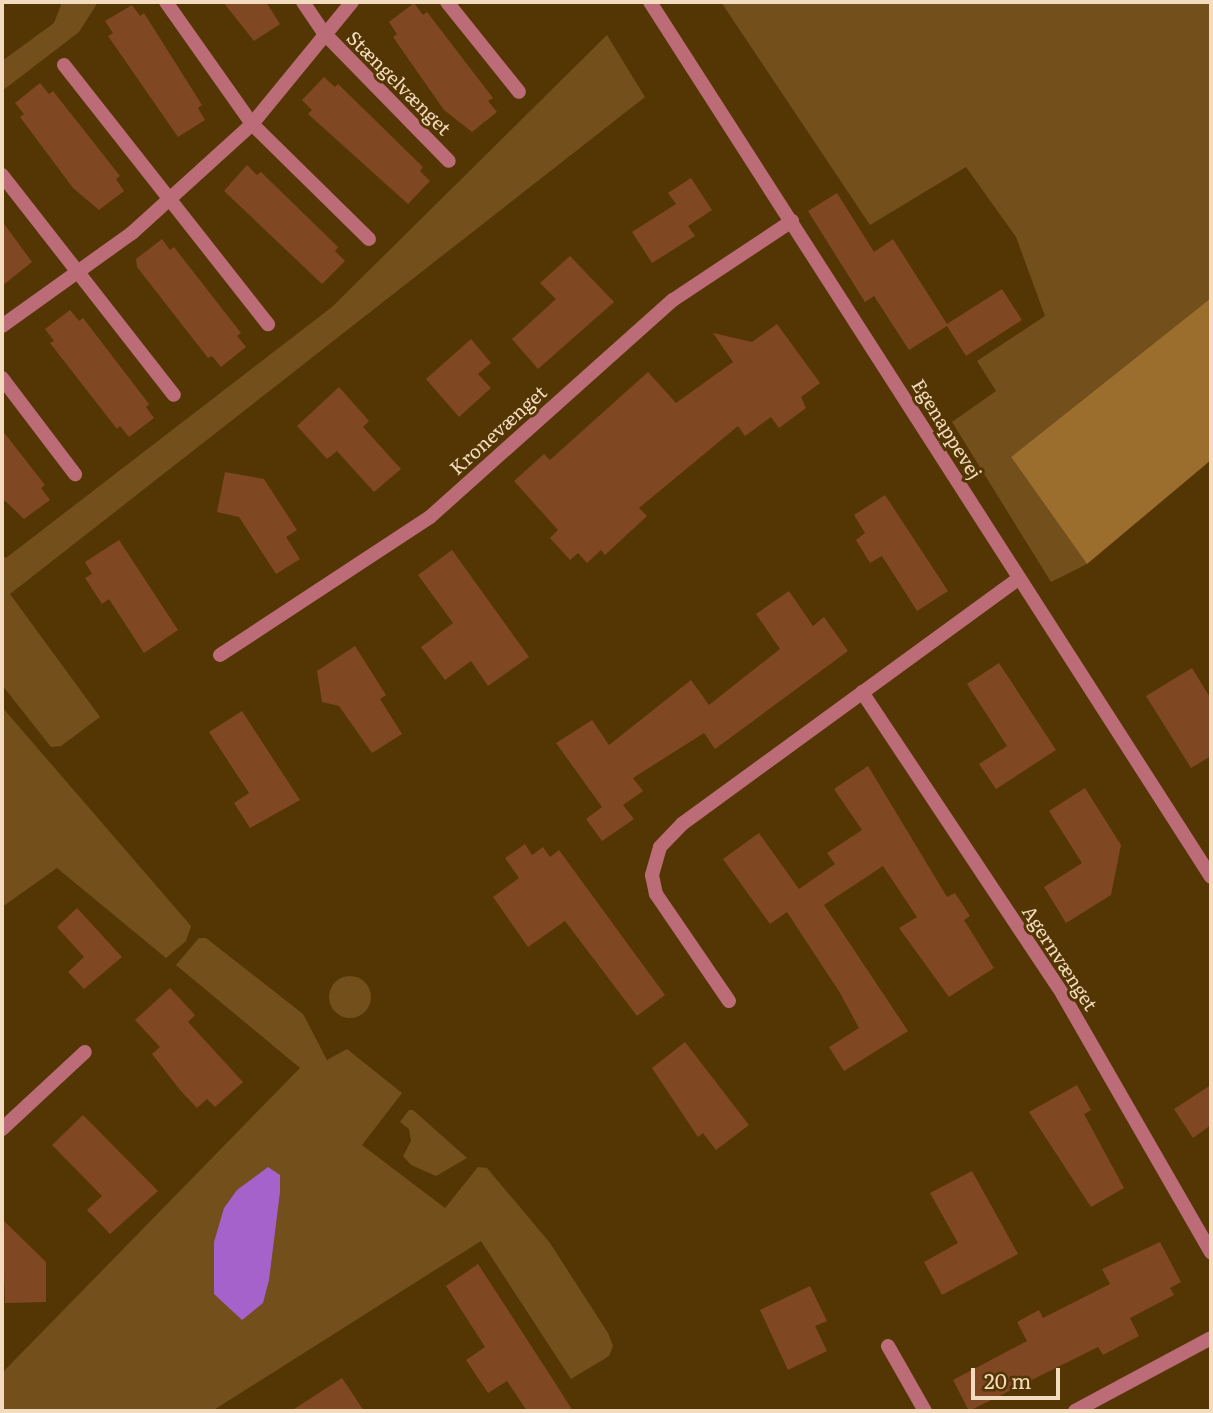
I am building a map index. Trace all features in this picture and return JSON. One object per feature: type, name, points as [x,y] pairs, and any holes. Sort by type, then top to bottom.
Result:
[{"type":"street","points":[[166,2],[252,124],[369,239]]},
{"type":"street","name":"Stængelvænget","points":[[303,2],[323,33],[449,160]]},
{"type":"street","name":"Stængelvænget","points":[[2,326],[75,268],[132,233],[168,197],[252,124],[323,33],[352,2]]},
{"type":"street","points":[[447,2],[519,92]]},
{"type":"street","name":"Egenappevej","points":[[650,2],[1211,877]]},
{"type":"street","points":[[64,65],[268,324]]},
{"type":"street","points":[[2,175],[174,394]]},
{"type":"street","name":"Kronevænget","points":[[220,655],[430,517],[673,300],[792,221]]},
{"type":"street","points":[[2,378],[75,474]]},
{"type":"street","points":[[729,1001],[656,894],[652,875],[660,847],[682,824],[1018,579]]},
{"type":"street","name":"Agernvænget","points":[[862,692],[1063,995],[1211,1252]]},
{"type":"street","points":[[2,1129],[85,1052]]},
{"type":"street","points":[[1075,1411],[1211,1338]]},
{"type":"street","points":[[888,1346],[925,1411]]},
{"type":"shaded area","points":[[62,2],[98,2],[79,32],[2,91],[2,61],[54,23]]},
{"type":"shaded area","points":[[721,2],[1211,2],[1211,298],[1011,457],[1087,564],[1051,582],[952,422],[996,391],[977,361],[1045,316],[1016,237],[966,167],[870,225]]},
{"type":"shaded area","points":[[607,35],[645,97],[10,594],[100,717],[61,746],[51,747],[2,685],[2,554],[6,558],[332,307]]},
{"type":"shaded area","points":[[1211,298],[1211,460],[1087,564],[1011,457]]},
{"type":"shaded area","points":[[2,707],[191,926],[186,941],[166,958],[57,868],[2,907]]},
{"type":"shaded area","points":[[199,938],[206,938],[303,1014],[327,1060],[347,1049],[402,1093],[362,1145],[445,1208],[478,1167],[487,1168],[550,1243],[608,1333],[613,1346],[609,1356],[571,1379],[481,1241],[212,1411],[2,1411],[2,1373],[300,1068],[176,965]]},
{"type":"shaded area","points":[[350,976],[365,982],[371,997],[365,1012],[350,1018],[335,1012],[329,997],[335,982]]},
{"type":"shaded area","points":[[409,1110],[413,1110],[467,1158],[436,1176],[411,1165],[403,1156],[411,1141],[409,1129],[400,1122]]},
{"type":"shaded area","points":[[268,1167],[280,1175],[269,1280],[263,1303],[242,1320],[214,1294],[214,1242],[224,1208],[237,1190]]},
{"type":"building","points":[[223,2],[266,2],[280,24],[254,41]]},
{"type":"building","points":[[414,3],[423,15],[427,12],[493,98],[488,101],[497,112],[472,132],[444,110],[393,37],[397,34],[389,22]]},
{"type":"building","points":[[132,5],[140,16],[144,13],[202,105],[198,108],[205,120],[178,137],[108,36],[113,33],[105,21]]},
{"type":"building","points":[[324,77],[335,87],[338,84],[423,167],[420,171],[430,181],[408,204],[308,114],[312,110],[302,100]]},
{"type":"building","points":[[40,83],[49,94],[53,91],[120,176],[116,179],[124,191],[99,210],[73,188],[20,117],[24,114],[15,103]]},
{"type":"building","points":[[247,165],[257,175],[261,172],[338,247],[335,251],[345,261],[322,284],[224,191]]},
{"type":"building","points":[[691,178],[712,210],[688,226],[695,236],[652,263],[632,232],[676,204],[668,193]]},
{"type":"building","points":[[837,193],[874,252],[893,239],[947,324],[1002,289],[1022,320],[966,356],[947,326],[909,350],[874,296],[865,302],[808,211]]},
{"type":"building","points":[[2,221],[32,262],[2,286]]},
{"type":"building","points":[[162,239],[170,250],[174,247],[241,333],[237,336],[246,347],[221,367],[212,356],[208,358],[137,267],[136,259]]},
{"type":"building","points":[[570,256],[614,302],[538,369],[512,339],[556,299],[540,283]]},
{"type":"building","points":[[70,310],[79,321],[83,318],[149,404],[146,407],[154,418],[129,437],[120,426],[117,429],[50,343],[54,341],[45,329]]},
{"type":"building","points":[[777,324],[820,383],[801,397],[806,408],[779,428],[771,417],[745,436],[738,426],[639,508],[647,516],[605,555],[601,550],[587,563],[578,553],[570,560],[550,538],[558,530],[514,481],[544,454],[550,460],[648,372],[676,403],[733,362],[713,333],[752,342]]},
{"type":"building","points":[[471,339],[491,363],[478,374],[491,388],[459,417],[426,379]]},
{"type":"building","points":[[339,387],[369,421],[363,427],[401,469],[374,492],[337,451],[327,459],[297,426]]},
{"type":"building","points":[[2,430],[45,485],[41,488],[50,500],[24,519],[2,498]]},
{"type":"building","points":[[225,472],[264,479],[297,530],[286,537],[300,559],[276,574],[239,517],[217,512]]},
{"type":"building","points":[[885,495],[948,591],[917,611],[882,556],[870,563],[856,540],[865,533],[854,515]]},
{"type":"building","points":[[119,540],[178,630],[144,653],[109,599],[102,604],[85,578],[92,574],[85,562]]},
{"type":"building","points":[[452,550],[529,657],[488,686],[471,661],[445,680],[421,647],[453,623],[418,575]]},
{"type":"building","points":[[789,591],[813,626],[824,617],[848,651],[715,749],[704,733],[633,778],[643,791],[623,805],[634,819],[602,841],[586,819],[602,807],[556,743],[592,720],[609,745],[691,680],[709,705],[780,649],[756,614]]},
{"type":"building","points":[[355,646],[386,695],[380,699],[402,734],[372,753],[339,706],[322,702],[317,671]]},
{"type":"building","points":[[999,663],[1056,750],[996,789],[979,764],[1007,746],[967,684]]},
{"type":"building","points":[[1192,668],[1211,699],[1211,756],[1191,768],[1146,696]]},
{"type":"building","points":[[242,711],[300,800],[250,828],[234,803],[249,793],[209,732]]},
{"type":"building","points":[[868,766],[947,897],[955,893],[970,916],[964,920],[994,968],[949,997],[899,928],[917,917],[883,866],[824,905],[908,1031],[844,1071],[829,1047],[859,1028],[840,993],[787,912],[770,924],[723,859],[759,833],[799,889],[835,864],[827,853],[862,830],[834,789]]},
{"type":"building","points":[[1085,788],[1121,845],[1111,895],[1066,923],[1044,887],[1082,863],[1049,811]]},
{"type":"building","points":[[525,844],[532,855],[543,847],[550,857],[559,850],[665,995],[637,1016],[565,921],[528,947],[493,897],[519,878],[505,858]]},
{"type":"building","points":[[77,908],[122,957],[84,989],[68,972],[84,957],[57,927]]},
{"type":"building","points":[[170,988],[195,1015],[188,1022],[243,1082],[215,1107],[207,1099],[197,1108],[180,1090],[152,1054],[160,1047],[135,1020]]},
{"type":"building","points":[[685,1042],[749,1125],[716,1150],[703,1133],[698,1137],[652,1068]]},
{"type":"building","points":[[1077,1085],[1091,1110],[1084,1114],[1124,1188],[1091,1207],[1029,1112]]},
{"type":"building","points":[[1211,1085],[1211,1125],[1193,1138],[1174,1109]]},
{"type":"building","points":[[83,1115],[158,1191],[110,1234],[87,1210],[102,1196],[52,1145]]},
{"type":"building","points":[[972,1171],[1018,1254],[942,1295],[924,1262],[958,1243],[930,1193]]},
{"type":"building","points":[[2,1219],[46,1262],[46,1302],[5,1303]]},
{"type":"building","points":[[1160,1242],[1181,1282],[1170,1288],[1174,1295],[1130,1318],[1139,1336],[1103,1355],[1098,1347],[969,1411],[953,1380],[1027,1341],[1017,1322],[1039,1310],[1043,1318],[1110,1284],[1102,1269]]},
{"type":"building","points":[[478,1264],[573,1411],[527,1411],[507,1381],[488,1393],[466,1360],[485,1347],[446,1286]]},
{"type":"building","points":[[810,1286],[827,1321],[815,1326],[827,1351],[788,1370],[760,1310]]},
{"type":"building","points":[[342,1378],[364,1411],[291,1411]]}]
